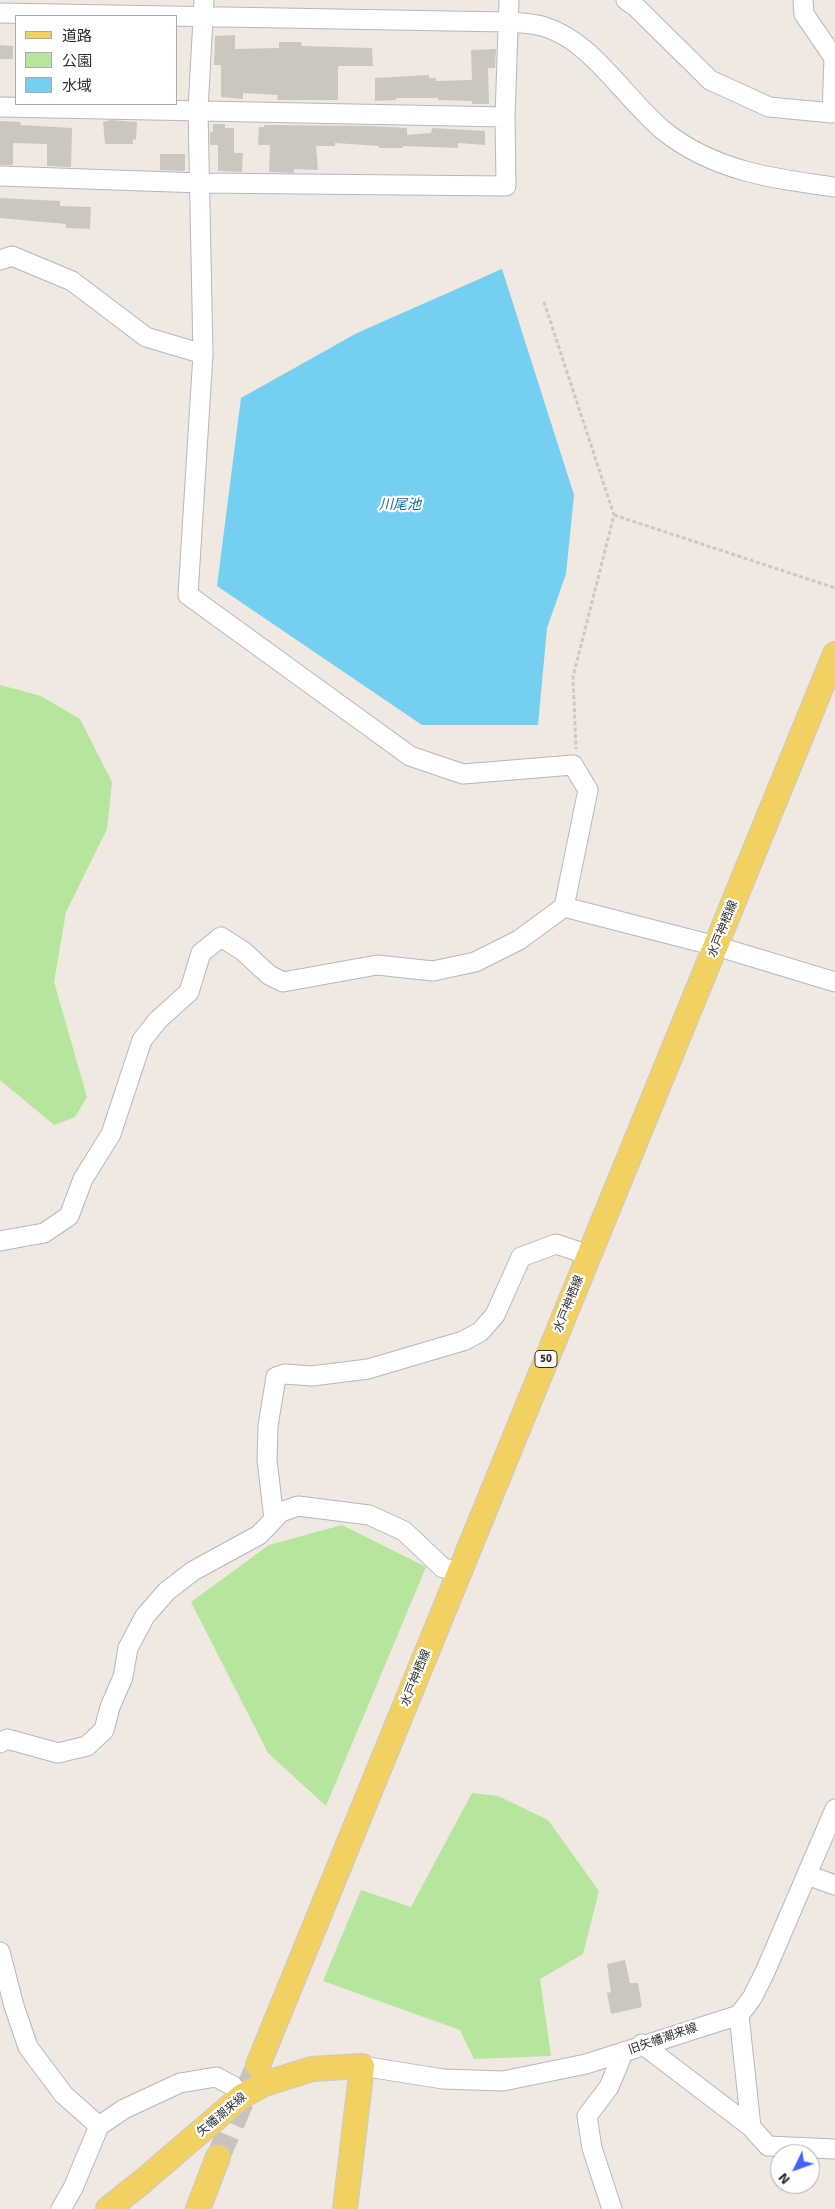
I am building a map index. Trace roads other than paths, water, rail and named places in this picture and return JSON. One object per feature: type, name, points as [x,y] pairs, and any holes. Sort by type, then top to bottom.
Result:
[{"type":"main road","name":"水戸神栖線","points":[[258,2065],[835,654]]},
{"type":"main road","name":"矢幡潮来線","points":[[108,2209],[143,2182],[242,2097],[264,2084],[312,2069],[362,2066]]},
{"type":"main road","points":[[345,2209],[362,2066]]},
{"type":"main road","points":[[198,2209],[218,2156]]},
{"type":"street","points":[[0,176],[201,183],[506,186],[505,117],[509,0]]},
{"type":"street","points":[[626,0],[636,7],[672,45],[710,80],[769,106],[832,113],[834,58],[804,14],[804,0]]},
{"type":"street","points":[[0,1241],[44,1233],[69,1216],[83,1179],[111,1134],[142,1040],[158,1020],[189,992],[201,953],[221,937],[243,951],[269,975],[283,982],[377,965],[433,971],[475,962],[519,940],[564,908],[588,790],[573,765],[463,774],[410,756],[188,595],[203,354],[201,183],[198,110],[204,8]]},
{"type":"street","points":[[0,13],[204,8],[507,22],[545,27],[565,36],[584,50],[664,131],[695,151],[723,166],[799,182],[835,187]]},
{"type":"street","points":[[0,107],[505,117]]},
{"type":"street","points":[[0,260],[12,256],[72,281],[146,338],[203,354]]},
{"type":"street","points":[[564,908],[716,946],[835,982]]},
{"type":"street","points":[[274,1518],[267,1460],[268,1426],[276,1377],[284,1374],[312,1376],[368,1369],[463,1341],[480,1332],[495,1315],[521,1257],[556,1244],[589,1255]]},
{"type":"street","points":[[0,1743],[7,1739],[32,1748],[58,1753],[87,1746],[104,1730],[110,1706],[122,1677],[128,1648],[145,1616],[167,1591],[193,1571],[259,1535],[281,1512],[298,1506],[369,1516],[404,1531],[443,1568],[460,1571]]},
{"type":"street","points":[[752,2127],[739,2015],[752,1998],[835,1810]]},
{"type":"street","points":[[807,1875],[835,1884]]},
{"type":"street","points":[[0,1952],[14,2006],[28,2047],[64,2095],[100,2126]]},
{"type":"street","name":"旧矢幡潮来線","points":[[362,2066],[443,2078],[503,2081],[586,2064],[623,2053],[642,2044],[739,2015]]},
{"type":"street","points":[[642,2044],[752,2127],[768,2146],[835,2148]]},
{"type":"street","points":[[612,2209],[592,2148],[587,2116],[609,2087],[623,2053]]},
{"type":"street","points":[[61,2209],[73,2188],[100,2126],[124,2109],[180,2083],[216,2077],[233,2086],[242,2097]]},
{"type":"water","name":"川尾池","points":[[502,269],[574,495],[566,574],[547,628],[538,725],[422,725],[217,586],[241,398],[357,333]]},
{"type":"tunnel","points":[[218,2157],[258,2065]]}]
